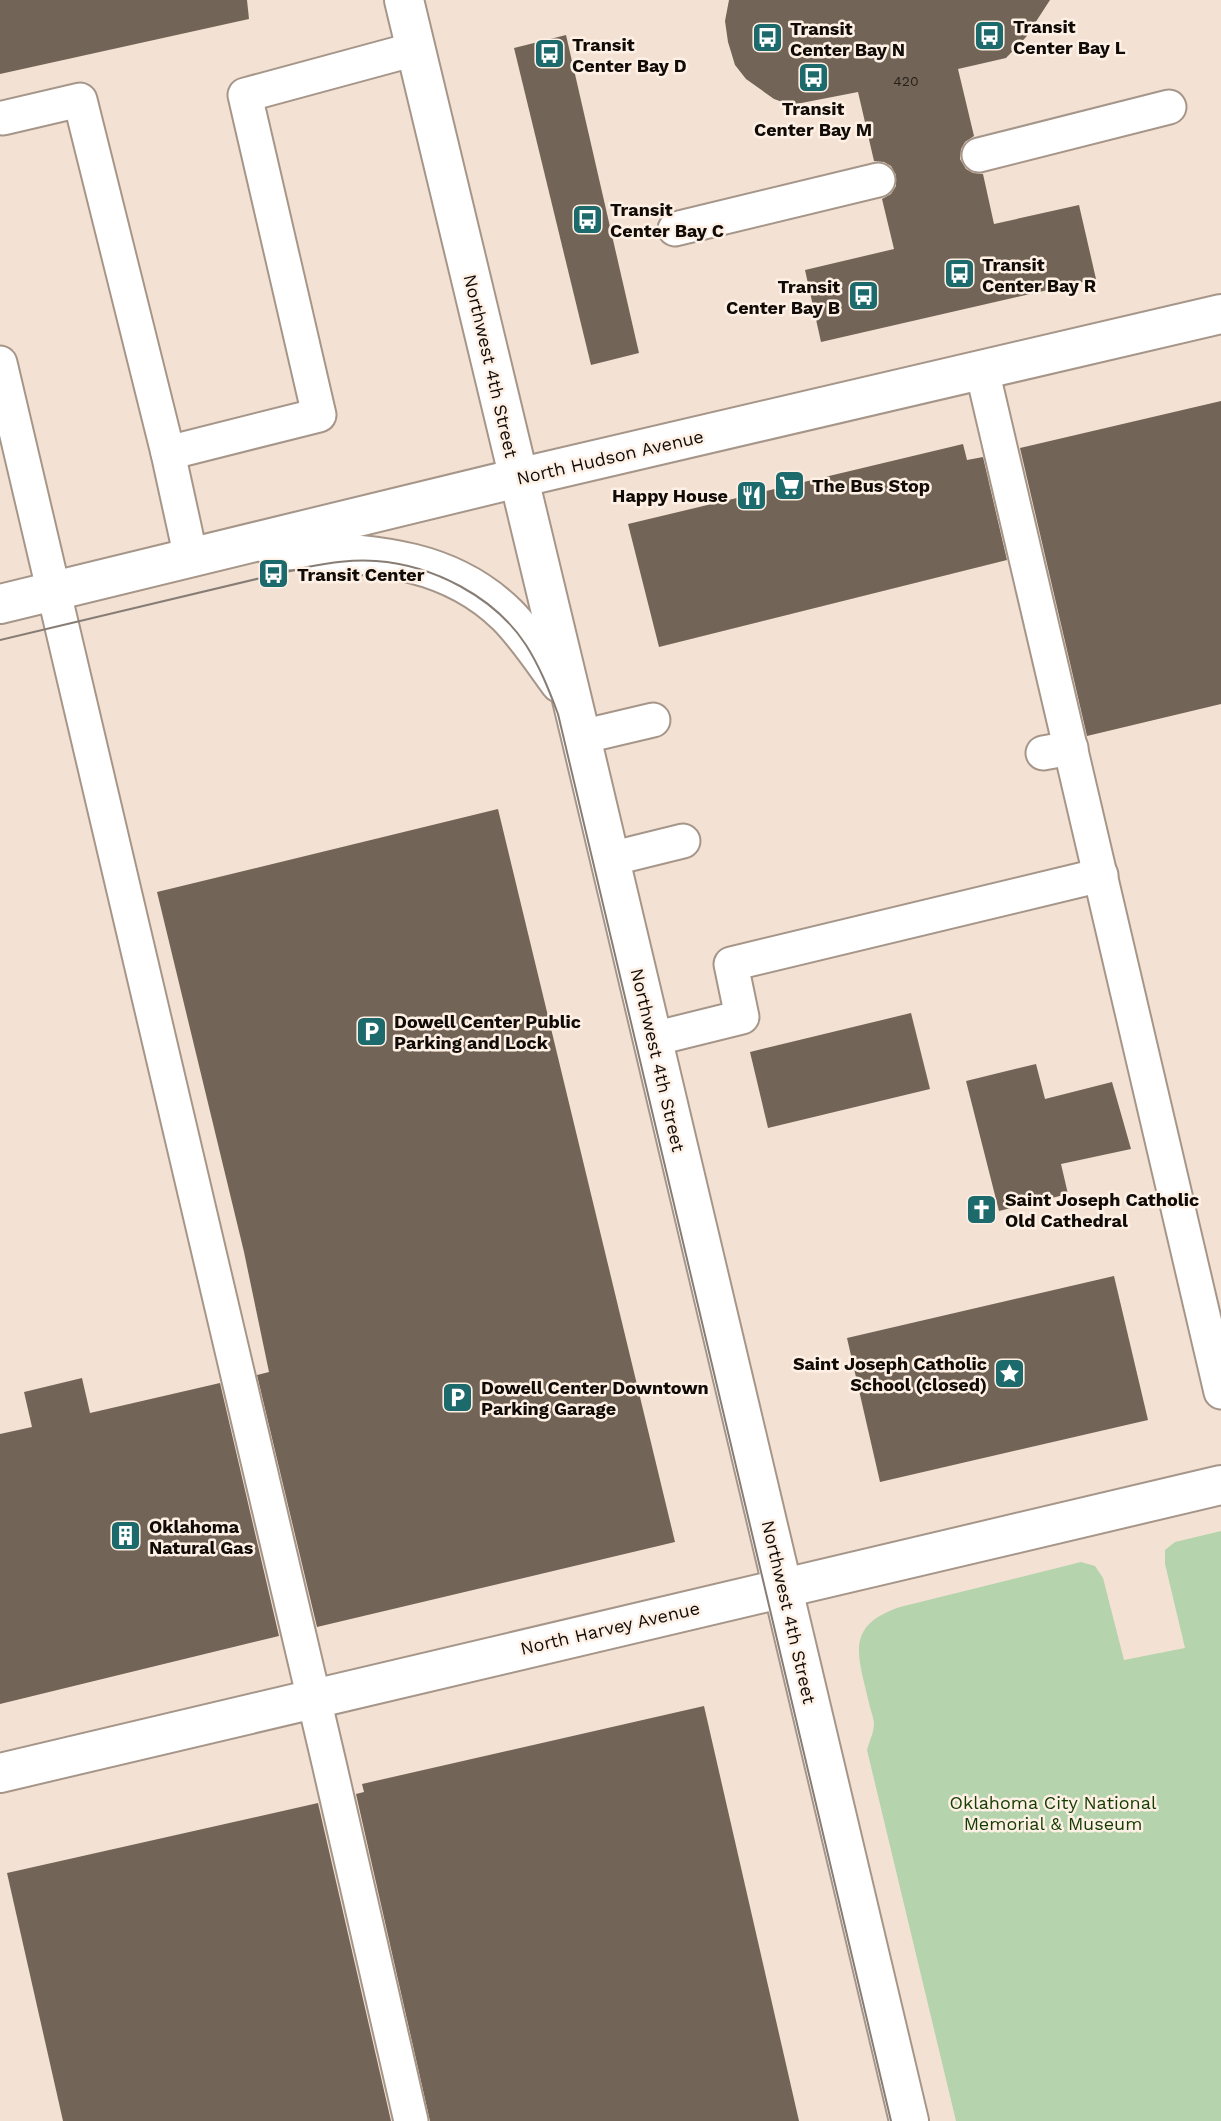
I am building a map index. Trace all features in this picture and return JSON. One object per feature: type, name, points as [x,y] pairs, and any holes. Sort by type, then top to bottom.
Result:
[{"type":"street","name":"Northwest 4th Street","points":[[404,0],[909,2121]]},
{"type":"street","name":"North Hudson Avenue","points":[[0,604],[518,478],[1221,314]]},
{"type":"street","points":[[238,547],[377,556],[417,563],[449,575],[506,614],[572,699]]},
{"type":"street","name":"North Harvey Avenue","points":[[0,1773],[1221,1485]]},
{"type":"lane","points":[[168,453],[319,415],[245,95],[415,48]]},
{"type":"lane","points":[[3,118],[80,100],[168,453],[191,558]]},
{"type":"lane","points":[[979,155],[1169,107]]},
{"type":"lane","points":[[675,229],[878,180]]},
{"type":"lane","points":[[0,363],[411,2121]]},
{"type":"lane","points":[[982,370],[1029,632],[1057,750],[1101,875],[1221,1392]]},
{"type":"lane","points":[[581,737],[653,720]]},
{"type":"lane","points":[[610,859],[683,841]]},
{"type":"lane","points":[[653,1038],[742,1017],[731,964],[1101,875]]},
{"type":"green space","name":"Oklahoma City National Memorial & Museum","points":[[1221,1531],[1221,2121],[956,2121],[867,1750],[874,1724],[859,1657],[859,1644],[863,1633],[870,1623],[900,1607],[1081,1562],[1095,1566],[1103,1578],[1124,1660],[1185,1648],[1165,1564],[1165,1550],[1175,1542]]},
{"type":"building","points":[[0,0],[247,0],[249,19],[0,74]]},
{"type":"building","points":[[729,0],[1050,0],[1026,37],[1006,58],[958,69],[974,136],[965,142],[960,159],[966,169],[983,174],[994,224],[1079,205],[1096,279],[821,342],[805,270],[894,249],[882,199],[891,194],[896,186],[896,175],[891,166],[874,161],[858,92],[791,105],[774,99],[746,79],[735,65],[728,42],[725,21]]},
{"type":"building","points":[[566,35],[639,353],[591,365],[514,48]]},
{"type":"building","points":[[1221,401],[1221,704],[1087,736],[1020,448]]},
{"type":"building","points":[[963,444],[967,460],[983,457],[1007,560],[659,647],[628,524]]},
{"type":"building","points":[[498,809],[675,1542],[317,1627],[257,1375],[269,1372],[244,1252],[157,892]]},
{"type":"building","points":[[911,1013],[930,1089],[768,1128],[750,1052]]},
{"type":"building","points":[[1036,1064],[1045,1099],[1112,1082],[1131,1149],[1061,1164],[1068,1194],[999,1211],[966,1081]]},
{"type":"building","points":[[1114,1276],[1148,1420],[880,1482],[847,1338]]},
{"type":"building","name":"Oklahoma Natural Gas","points":[[82,1378],[90,1413],[220,1383],[279,1636],[0,1704],[0,1434],[32,1427],[24,1392]]},
{"type":"building","points":[[704,1706],[799,2121],[430,2121],[356,1794],[364,1792],[362,1784]]},
{"type":"building","points":[[318,1803],[391,2121],[63,2121],[7,1873]]},
{"type":"tram line","points":[[0,640],[307,567],[367,561],[419,569],[461,586],[497,612],[513,628],[531,653],[558,714],[891,2121]]},
{"type":"place","name":"Transit Center Bay L","points":[[990,36]]},
{"type":"place","name":"Transit Center Bay N","points":[[767,38]]},
{"type":"place","name":"Transit Center Bay D","points":[[549,54]]},
{"type":"place","name":"Transit Center Bay M","points":[[813,78]]},
{"type":"place","name":"Transit Center Bay C","points":[[587,219]]},
{"type":"place","name":"Transit Center Bay R","points":[[959,274]]},
{"type":"place","name":"Transit Center Bay B","points":[[863,296]]},
{"type":"place","name":"The Bus Stop","points":[[789,485]]},
{"type":"place","name":"Happy House","points":[[751,495]]},
{"type":"place","name":"Transit Center","points":[[274,574]]},
{"type":"place","name":"Dowell Center Public Parking and Lock","points":[[371,1031]]},
{"type":"place","name":"Saint Joseph Catholic Old Cathedral","points":[[982,1209]]},
{"type":"place","name":"Saint Joseph Catholic School (closed)","points":[[1010,1373]]},
{"type":"place","name":"Dowell Center Downtown Parking Garage","points":[[458,1397]]},
{"type":"place","name":"Oklahoma Natural Gas","points":[[126,1536]]}]
